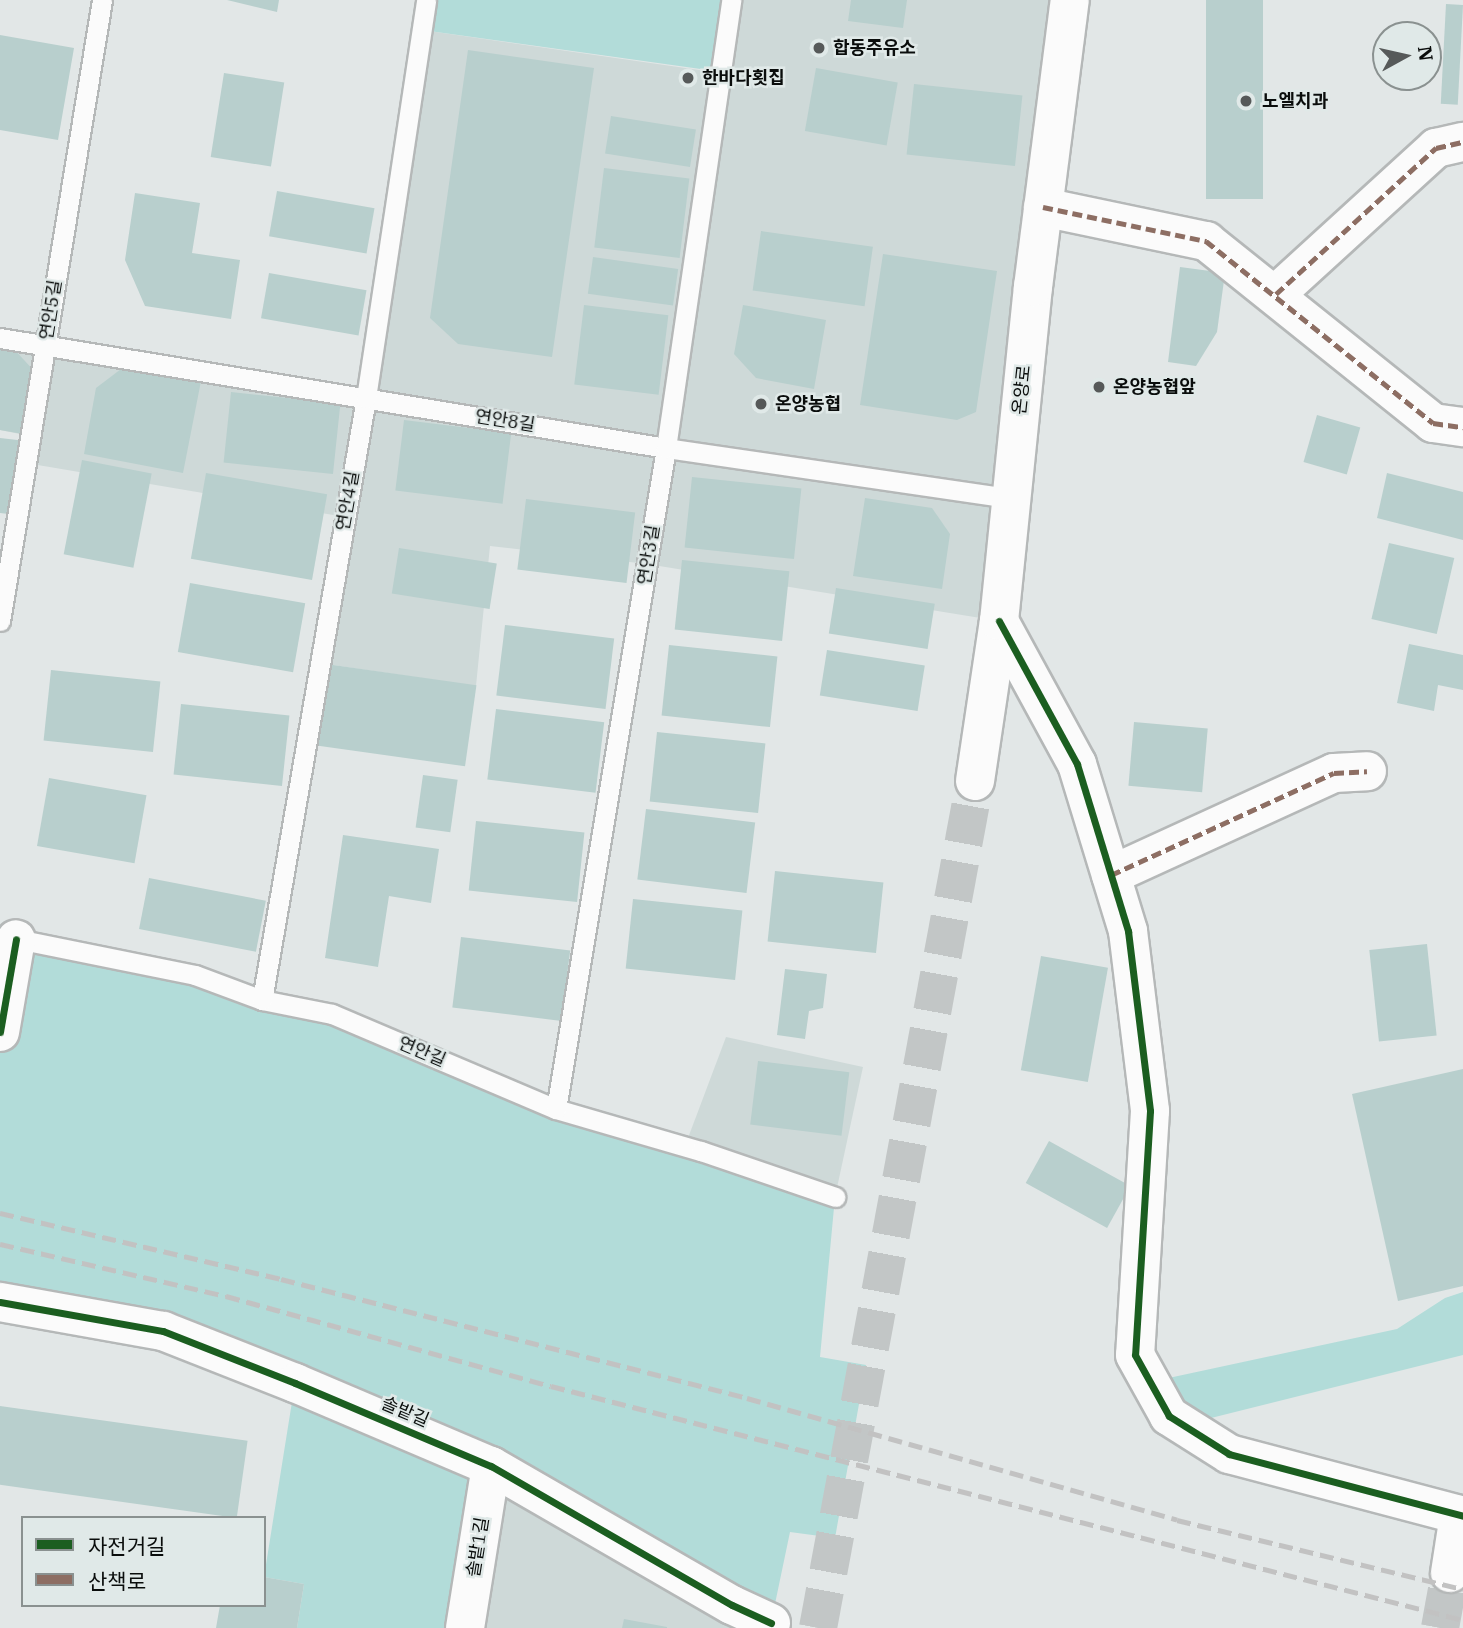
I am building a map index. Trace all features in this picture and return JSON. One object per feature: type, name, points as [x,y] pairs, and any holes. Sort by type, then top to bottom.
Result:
[{"type":"street","name":"온양로","points":[[975,781],[999,621],[1043,208],[1070,0]]},
{"type":"street","points":[[1276,294],[1436,148],[1463,142]]},
{"type":"street","points":[[1043,208],[1206,242],[1276,294],[1433,423],[1463,426]]},
{"type":"street","points":[[999,621],[1077,764],[1128,931],[1150,1111],[1135,1355],[1169,1416],[1229,1454],[1461,1515],[1450,1573]]},
{"type":"street","points":[[1111,875],[1334,773],[1367,771]]},
{"type":"street","points":[[0,1032],[8,938]]},
{"type":"street","name":"솔밭길","points":[[0,1302],[163,1331],[491,1466],[732,1605],[771,1623]]},
{"type":"street","name":"솔밭1길","points":[[465,1628],[491,1466]]},
{"type":"lane","name":"연안5길","points":[[0,621],[102,0]]},
{"type":"lane","name":"연안4길","points":[[262,1000],[366,398],[426,0]]},
{"type":"lane","name":"연안3길","points":[[556,1109],[666,448],[731,0]]},
{"type":"lane","name":"연안8길","points":[[0,338],[666,448],[1010,498]]},
{"type":"lane","name":"연안길","points":[[8,938],[195,975],[262,1000],[332,1014],[556,1109],[701,1151],[835,1197]]},
{"type":"shaded area","points":[[426,0],[731,0],[722,72],[422,30]]},
{"type":"shaded area","points":[[731,0],[1070,0],[999,621],[647,564],[490,546],[476,686],[319,663],[345,517],[26,463],[30,436],[0,430],[0,338],[366,398],[422,30],[720,73]]},
{"type":"shaded area","points":[[0,937],[332,1014],[556,1109],[835,1197],[820,1357],[866,1365],[835,1538],[790,1532],[771,1623],[491,1466],[465,1628],[297,1628],[304,1584],[266,1577],[295,1383],[0,1303]]},
{"type":"shaded area","points":[[726,1037],[863,1067],[835,1197],[685,1146]]},
{"type":"shaded area","points":[[1463,1292],[1463,1355],[1183,1425],[1150,1382],[1397,1329],[1445,1298]]},
{"type":"shaded area","points":[[491,1466],[770,1628],[465,1628]]},
{"type":"building","points":[[227,0],[279,0],[277,12]]},
{"type":"building","points":[[851,0],[907,0],[903,28],[848,21]]},
{"type":"building","points":[[1206,0],[1263,0],[1263,199],[1206,199]]},
{"type":"building","points":[[1446,4],[1463,5],[1458,105],[1441,104]]},
{"type":"building","points":[[0,35],[74,48],[58,140],[0,130]]},
{"type":"building","points":[[468,50],[594,68],[552,357],[458,344],[430,318]]},
{"type":"building","points":[[816,68],[898,82],[887,145],[805,131]]},
{"type":"building","points":[[224,73],[284,83],[271,166],[211,157]]},
{"type":"building","points":[[914,84],[1022,95],[1015,166],[907,155]]},
{"type":"building","points":[[611,116],[696,129],[690,167],[605,154]]},
{"type":"building","points":[[604,168],[689,178],[680,258],[594,247]]},
{"type":"building","points":[[277,191],[374,208],[367,253],[269,236]]},
{"type":"building","points":[[135,193],[200,203],[192,253],[240,260],[231,319],[145,306],[125,260]]},
{"type":"building","points":[[761,231],[873,247],[865,306],[753,290]]},
{"type":"building","points":[[883,254],[997,271],[976,412],[957,420],[860,405]]},
{"type":"building","points":[[593,257],[678,269],[673,306],[588,294]]},
{"type":"building","points":[[1180,267],[1225,273],[1217,332],[1196,366],[1168,362]]},
{"type":"building","points":[[269,273],[366,290],[359,335],[261,318]]},
{"type":"building","points":[[584,305],[668,315],[659,395],[574,384]]},
{"type":"building","points":[[743,305],[826,320],[814,389],[756,378],[734,354]]},
{"type":"building","points":[[0,345],[12,347],[36,373],[23,434],[0,430]]},
{"type":"building","points":[[125,366],[201,381],[183,473],[84,454],[96,388]]},
{"type":"building","points":[[231,392],[340,403],[333,474],[224,463]]},
{"type":"building","points":[[1317,415],[1360,427],[1347,475],[1303,462]]},
{"type":"building","points":[[404,420],[511,433],[503,504],[395,490]]},
{"type":"building","points":[[0,438],[26,441],[17,515],[0,513]]},
{"type":"building","points":[[82,460],[152,474],[133,568],[64,554]]},
{"type":"building","points":[[206,473],[327,494],[312,580],[191,559]]},
{"type":"building","points":[[1387,473],[1463,492],[1463,540],[1377,518]]},
{"type":"building","points":[[692,477],[801,488],[794,559],[685,548]]},
{"type":"building","points":[[865,498],[932,508],[950,534],[942,589],[853,576]]},
{"type":"building","points":[[526,499],[635,512],[627,583],[517,569]]},
{"type":"building","points":[[1389,543],[1454,558],[1437,634],[1371,619]]},
{"type":"building","points":[[399,548],[497,563],[490,609],[392,593]]},
{"type":"building","points":[[682,560],[789,571],[782,641],[675,630]]},
{"type":"building","points":[[190,583],[305,603],[293,672],[178,652]]},
{"type":"building","points":[[836,588],[935,604],[928,649],[829,633]]},
{"type":"building","points":[[505,625],[614,638],[606,709],[496,695]]},
{"type":"building","points":[[1409,644],[1463,655],[1463,690],[1438,685],[1434,711],[1397,703]]},
{"type":"building","points":[[669,645],[777,656],[770,727],[662,716]]},
{"type":"building","points":[[827,650],[925,665],[918,711],[820,695]]},
{"type":"building","points":[[319,663],[476,685],[465,766],[308,744]]},
{"type":"building","points":[[51,670],[160,681],[153,752],[44,741]]},
{"type":"building","points":[[181,704],[289,715],[282,786],[174,775]]},
{"type":"building","points":[[496,709],[604,722],[596,793],[487,779]]},
{"type":"building","points":[[1134,722],[1208,728],[1202,792],[1128,786]]},
{"type":"building","points":[[657,732],[765,743],[758,813],[650,802]]},
{"type":"building","points":[[423,775],[458,780],[450,832],[416,827]]},
{"type":"building","points":[[49,778],[146,795],[135,863],[37,846]]},
{"type":"building","points":[[646,809],[755,822],[747,893],[637,879]]},
{"type":"building","points":[[476,821],[584,832],[577,902],[469,891]]},
{"type":"building","points":[[343,835],[439,849],[431,903],[389,896],[378,967],[325,958]]},
{"type":"building","points":[[775,871],[883,882],[876,953],[768,942]]},
{"type":"building","points":[[149,878],[266,901],[256,952],[139,929]]},
{"type":"building","points":[[633,899],[742,910],[735,980],[626,969]]},
{"type":"building","points":[[461,937],[570,950],[562,1021],[452,1007]]},
{"type":"building","points":[[1427,944],[1437,1035],[1379,1042],[1369,950]]},
{"type":"building","points":[[1041,956],[1108,968],[1088,1082],[1021,1070]]},
{"type":"building","points":[[785,969],[827,974],[823,1008],[809,1011],[805,1039],[777,1035]]},
{"type":"building","points":[[758,1061],[849,1072],[842,1136],[750,1125]]},
{"type":"building","points":[[1463,1069],[1463,1286],[1398,1301],[1352,1094]]},
{"type":"building","points":[[1049,1141],[1130,1186],[1107,1228],[1026,1183]]},
{"type":"building","points":[[0,1406],[248,1441],[237,1516],[0,1485]]},
{"type":"building","points":[[266,1577],[304,1584],[297,1628],[216,1628],[220,1607],[266,1607]]},
{"type":"building","points":[[624,1619],[667,1627],[667,1628],[622,1628]]},
{"type":"tunnel","points":[[818,1628],[975,781]]},
{"type":"tunnel","points":[[1440,1628],[1450,1573]]},
{"type":"railway","points":[[0,1213],[281,1279],[747,1398],[1177,1520],[1463,1589]]},
{"type":"railway","points":[[0,1244],[226,1296],[551,1386],[1463,1620]]},
{"type":"marked path","points":[[1276,294],[1436,148],[1463,142]]},
{"type":"marked path","points":[[1043,207],[1206,241],[1433,423],[1463,427]]},
{"type":"marked path","points":[[1111,875],[1334,773],[1367,771]]},
{"type":"cycle path","points":[[999,621],[1077,764],[1128,931],[1150,1111],[1135,1355],[1169,1416],[1229,1454],[1463,1516]]},
{"type":"cycle path","points":[[0,1032],[16,939]]},
{"type":"cycle path","points":[[0,1302],[163,1331],[295,1383],[491,1466],[732,1605],[771,1623]]},
{"type":"place","name":"합동주유소","points":[[819,48]]},
{"type":"place","name":"한바다횟집","points":[[688,78]]},
{"type":"place","name":"노엘치과","points":[[1246,101]]},
{"type":"place","name":"온양농협앞","points":[[1099,387]]},
{"type":"place","name":"온양농협","points":[[761,404]]}]
